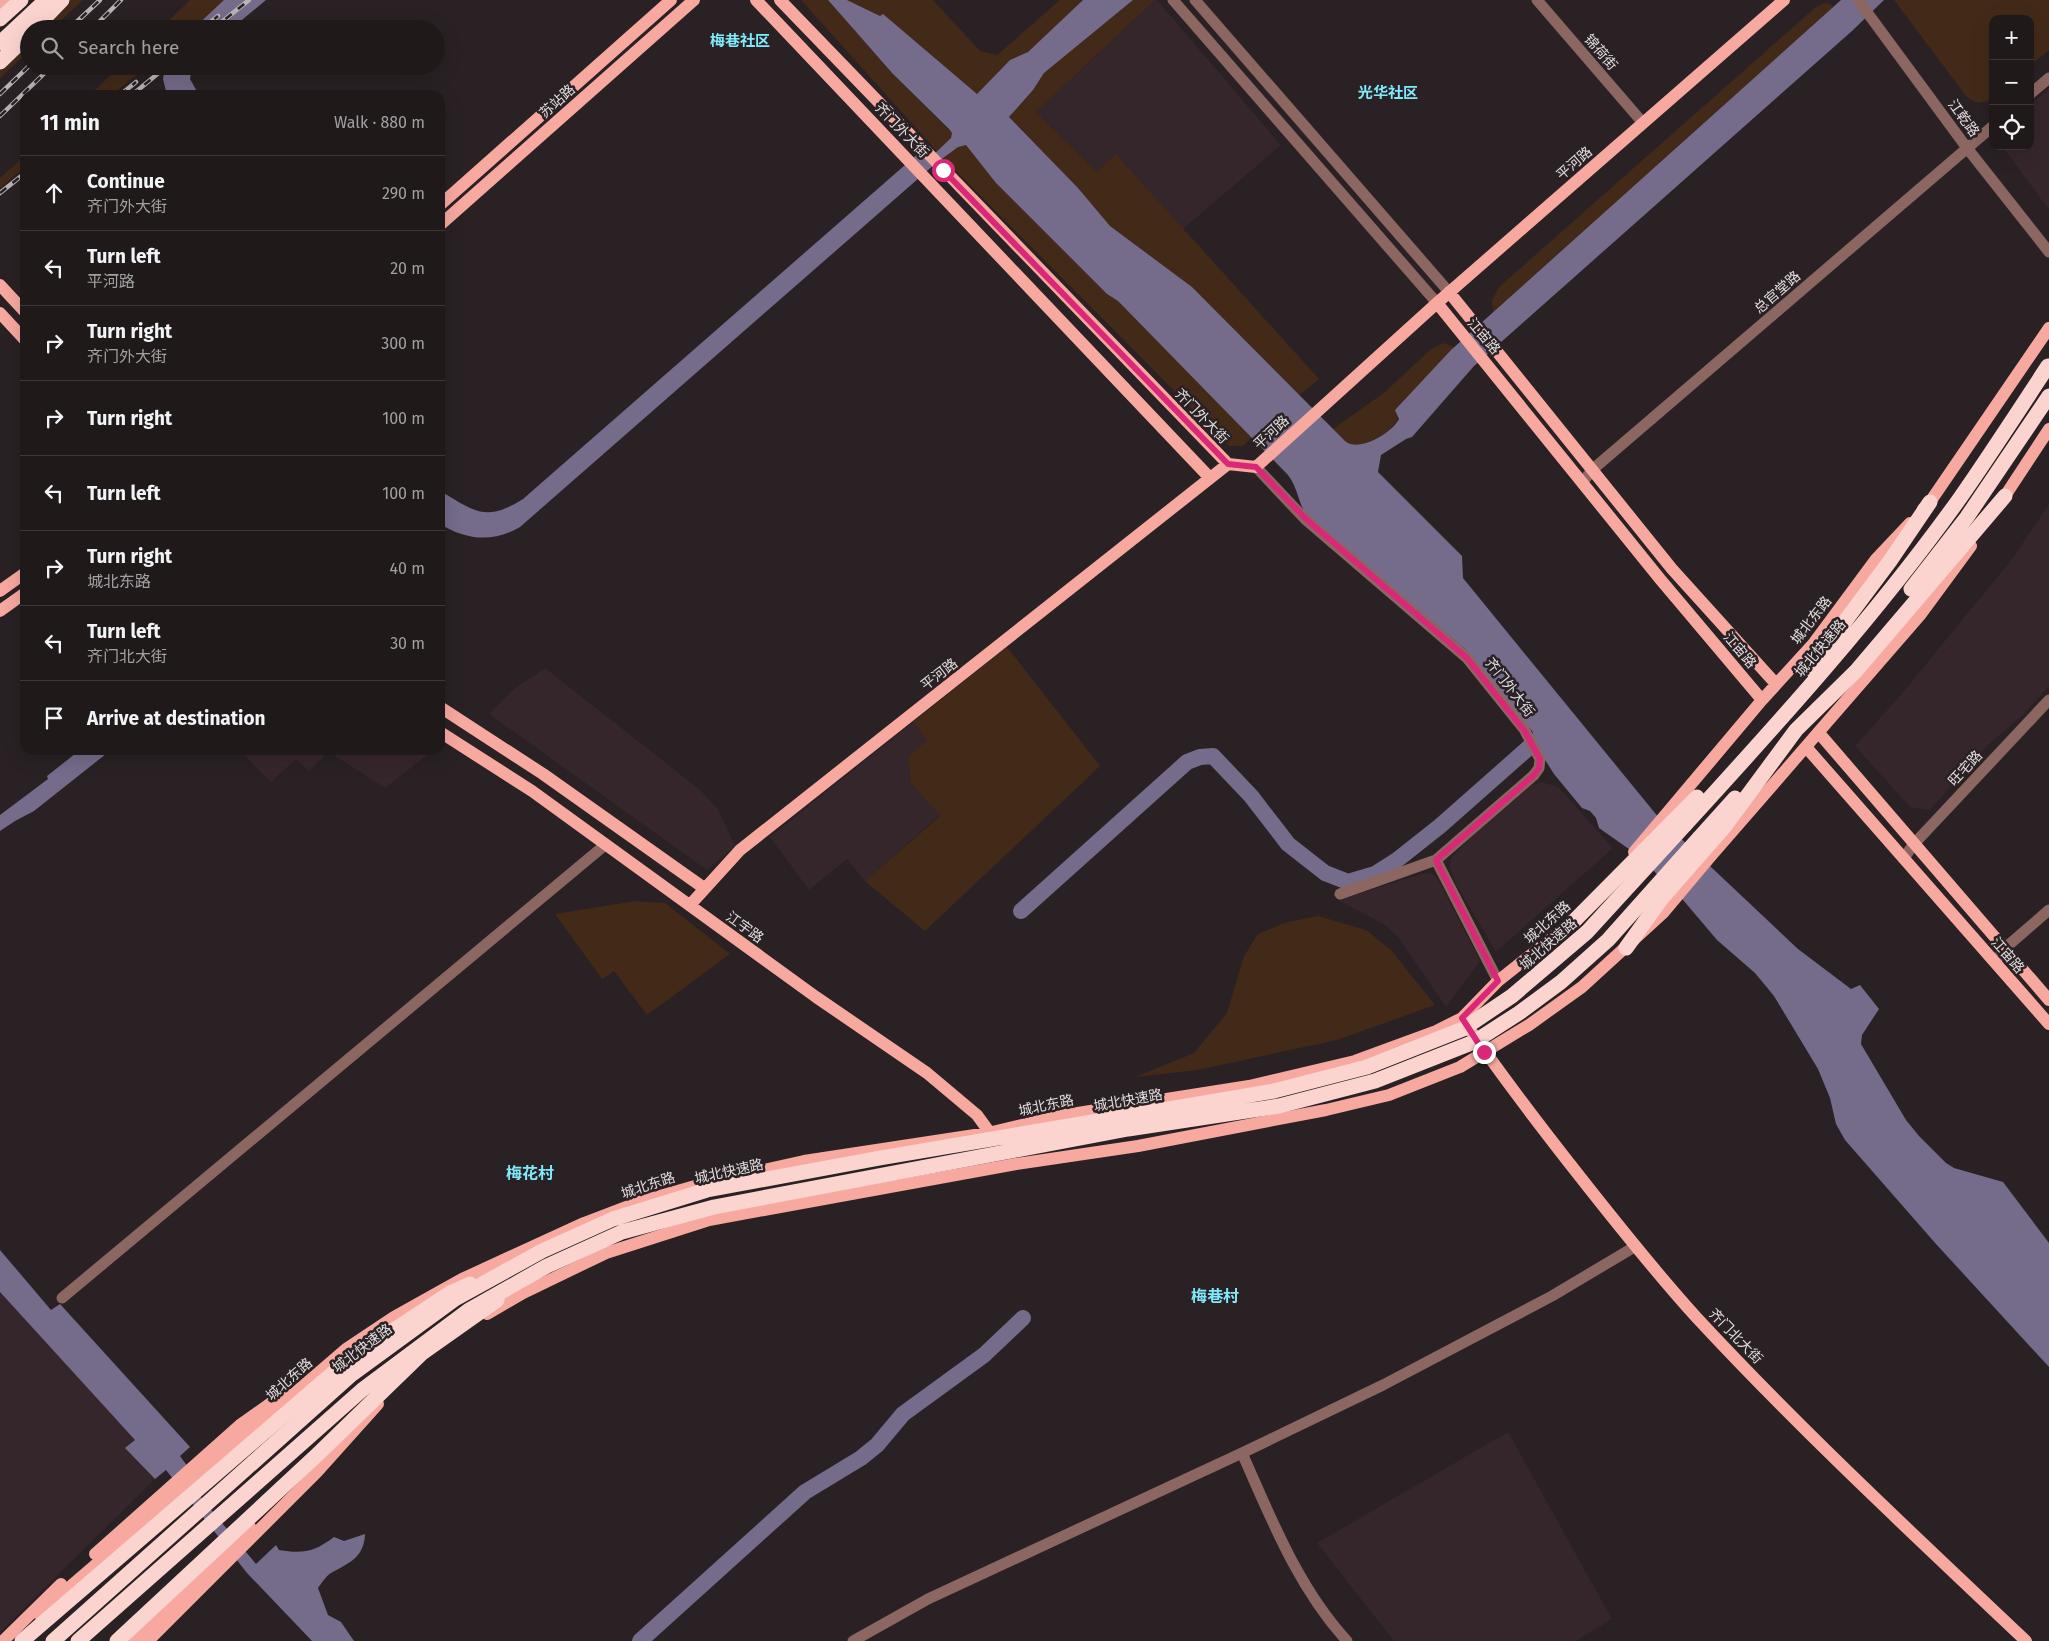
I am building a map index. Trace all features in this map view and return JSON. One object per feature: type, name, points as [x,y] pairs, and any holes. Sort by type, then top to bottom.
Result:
[{"type":"highway","points":[[0,19],[20,0]]},
{"type":"highway","points":[[25,20],[46,0]]},
{"type":"highway","points":[[42,20],[61,0]]},
{"type":"highway","points":[[0,43],[20,24]]},
{"type":"highway","points":[[0,62],[20,43]]},
{"type":"highway","name":"城北快速路","points":[[78,1641],[362,1390],[469,1310],[545,1258],[613,1219],[707,1190],[880,1158],[1274,1091],[1367,1067],[1463,1029],[1512,996],[1587,932],[1783,717],[1882,599],[1960,498],[2048,366]]},
{"type":"highway","name":"城北快速路","points":[[53,1641],[351,1375],[455,1300],[545,1258],[622,1232],[714,1208],[1128,1129],[1279,1106],[1375,1082],[1474,1042],[1562,982],[1608,940],[1796,730],[1896,610],[1967,517],[2049,396]]},
{"type":"highway","points":[[1626,948],[1662,898],[1725,826],[1796,730],[1856,671],[2005,496]]},
{"type":"highway","points":[[1571,924],[1707,787],[1783,717],[1831,640],[1890,561],[1930,502]]},
{"type":"highway","points":[[22,1641],[347,1361],[450,1293],[545,1258]]},
{"type":"highway","points":[[117,1641],[318,1454],[422,1353],[545,1258]]},
{"type":"main road","points":[[0,4],[4,0]]},
{"type":"main road","points":[[39,20],[61,0]]},
{"type":"main road","name":"苏站路","points":[[445,201],[671,0]]},
{"type":"main road","name":"苏站路","points":[[445,221],[694,0]]},
{"type":"main road","name":"齐门外大街","points":[[756,0],[1210,478]]},
{"type":"main road","name":"齐门外大街","points":[[780,0],[1228,464]]},
{"type":"main road","name":"平河路","points":[[690,905],[740,850],[1228,464],[1256,467],[1449,292],[1784,0]]},
{"type":"main road","points":[[0,56],[20,37]]},
{"type":"main road","points":[[0,285],[20,307]]},
{"type":"main road","name":"江宙路","points":[[1449,292],[1672,569],[1776,684]]},
{"type":"main road","name":"江宙路","points":[[1437,303],[1486,361],[1660,579],[1762,700]]},
{"type":"main road","points":[[0,313],[20,335]]},
{"type":"main road","name":"城北东路","points":[[18,1641],[72,1585],[346,1349],[394,1317],[462,1279],[584,1223],[639,1202],[709,1182],[804,1161],[988,1133],[1065,1115],[1249,1086],[1354,1061],[1434,1032],[1462,1018],[1498,981],[1571,924],[1762,700],[1813,644],[1876,559],[1930,502],[2049,328]]},
{"type":"main road","points":[[134,1641],[403,1377],[457,1332],[524,1293],[606,1253],[709,1220],[1016,1164],[1138,1146],[1389,1096],[1460,1067],[1529,1025],[1582,987],[1664,912],[1920,614],[2005,496],[2049,429]]},
{"type":"main road","points":[[0,591],[20,577]]},
{"type":"main road","points":[[0,611],[20,597]]},
{"type":"main road","points":[[445,710],[544,774],[704,888]]},
{"type":"main road","name":"江宙路","points":[[1818,733],[2049,1000]]},
{"type":"main road","name":"江宇路","points":[[445,735],[532,791],[816,997],[927,1073],[977,1115],[988,1133],[1016,1164]]},
{"type":"main road","name":"江宙路","points":[[1806,747],[2049,1024]]},
{"type":"main road","name":"齐门北大街","points":[[1462,1018],[1484,1052],[1557,1148],[1636,1246],[1696,1316],[1793,1418],[2026,1641]]},
{"type":"main road","points":[[3,1641],[61,1584],[240,1425],[346,1349]]},
{"type":"main road","points":[[148,1641],[317,1472],[403,1377]]},
{"type":"street","name":"锦荷街","points":[[1537,0],[1643,123]]},
{"type":"street","name":"江乾路","points":[[1858,0],[1967,148],[2049,252]]},
{"type":"street","points":[[1186,14],[1199,1]]},
{"type":"street","name":"江宙路","points":[[1199,1],[1449,292]]},
{"type":"street","name":"江宙路","points":[[1178,2],[1186,14],[1437,303]]},
{"type":"street","points":[[2034,91],[2049,78]]},
{"type":"street","name":"总官堂路","points":[[1582,483],[1592,470],[1989,129]]},
{"type":"street","name":"齐门外大街","points":[[1256,467],[1306,519],[1467,658],[1524,730],[1540,759],[1539,768],[1534,775],[1436,860]]},
{"type":"street","name":"旺宅路","points":[[1904,858],[1913,845],[2049,700]]},
{"type":"street","points":[[62,1298],[605,845]]},
{"type":"street","points":[[1340,894],[1436,860],[1498,981]]},
{"type":"street","points":[[1995,962],[2004,949],[2049,910]]},
{"type":"street","points":[[853,1641],[928,1598],[1242,1453],[1383,1385],[1544,1301],[1636,1246]]},
{"type":"street","points":[[1242,1453],[1277,1533],[1309,1590],[1347,1641]]},
{"type":"shaded area","points":[[68,0],[83,0],[62,20],[47,20]]},
{"type":"shaded area","points":[[190,0],[228,0],[204,20],[169,20]]},
{"type":"shaded area","points":[[224,0],[266,0],[242,20],[203,20]]},
{"type":"shaded area","points":[[801,0],[828,0],[893,74],[947,128],[970,147],[996,183],[1107,294],[1118,301],[1252,437],[1243,446],[1229,446],[943,158]]},
{"type":"shaded area","points":[[828,0],[847,0],[880,16],[883,14],[977,94],[1010,60],[1028,52],[1083,0],[1133,0],[1044,73],[1033,90],[1009,117],[1078,188],[1110,226],[1192,287],[1345,441],[1358,445],[1374,440],[1389,430],[1399,419],[1395,410],[1451,350],[1841,0],[1884,0],[1852,31],[1474,366],[1412,437],[1381,455],[1378,472],[1462,556],[1463,578],[1659,818],[1798,949],[1851,989],[1860,985],[1879,1009],[1862,1035],[1861,1044],[1906,1120],[1946,1163],[1954,1168],[2003,1182],[2049,1243],[2049,1367],[1936,1244],[1845,1140],[1836,1124],[1830,1098],[1818,1069],[1774,996],[1755,973],[1717,940],[1678,894],[1636,854],[1599,828],[1596,818],[1590,811],[1582,808],[1554,774],[1535,744],[1535,736],[1532,731],[1465,649],[1307,516],[1288,475],[1118,301],[1107,294],[996,183],[966,145],[958,147],[935,164],[520,527],[500,536],[480,537],[460,533],[445,526],[445,494],[472,509],[489,512],[499,511],[523,499],[921,151],[929,159],[951,138],[952,133],[949,129],[893,74]]},
{"type":"shaded area","points":[[847,0],[933,0],[980,51],[997,55],[1060,0],[1083,0],[1028,52],[1010,60],[977,94],[883,15],[880,16]]},
{"type":"shaded area","points":[[1133,0],[1155,0],[1036,112],[1097,172],[1116,154],[1319,379],[1299,395],[1192,287],[1110,226],[1078,188],[1009,117],[1033,90],[1044,73]]},
{"type":"shaded area","points":[[1157,0],[1281,145],[1183,229],[1116,154],[1098,173],[1036,112]]},
{"type":"shaded area","points":[[1894,0],[2049,0],[2049,50],[2034,63],[2034,15],[1989,15],[1989,100],[1976,102],[1966,96]]},
{"type":"shaded area","points":[[1824,3],[1830,4],[1833,7],[1493,312],[1492,300],[1499,287],[1816,7]]},
{"type":"shaded area","points":[[20,46],[20,59],[0,78],[0,65]]},
{"type":"shaded area","points":[[111,75],[136,75],[118,90],[95,90]]},
{"type":"shaded area","points":[[164,75],[191,75],[190,79],[196,90],[166,90]]},
{"type":"shaded area","points":[[2049,89],[2049,210],[2005,150],[2034,150],[2034,102]]},
{"type":"shaded area","points":[[20,160],[20,171],[0,188],[0,178]]},
{"type":"shaded area","points":[[1443,343],[1454,347],[1392,427],[1386,432],[1363,444],[1351,445],[1333,429],[1385,392],[1430,350]]},
{"type":"shaded area","points":[[2049,504],[2049,686],[2024,714],[1987,746],[1930,810],[1910,807],[1855,746],[1899,697],[2012,559]]},
{"type":"shaded area","points":[[1007,647],[1100,766],[925,931],[865,881],[940,816],[911,783],[908,757],[927,740],[913,722]]},
{"type":"shaded area","points":[[545,668],[699,789],[717,808],[735,846],[707,870],[489,714],[514,689]]},
{"type":"shaded area","points":[[913,722],[928,740],[908,757],[911,783],[940,815],[865,881],[847,859],[809,890],[770,837]]},
{"type":"shaded area","points":[[74,755],[105,755],[34,811],[0,831],[0,815],[48,779],[47,776]]},
{"type":"shaded area","points":[[244,755],[326,755],[309,771],[296,759],[271,782]]},
{"type":"shaded area","points":[[334,755],[428,755],[385,788]]},
{"type":"shaded area","points":[[1542,782],[1558,787],[1613,848],[1496,952],[1454,880],[1450,867],[1451,859],[1513,797],[1527,787]]},
{"type":"shaded area","points":[[1425,873],[1432,874],[1438,879],[1480,961],[1446,1007],[1398,937],[1385,925],[1338,900]]},
{"type":"shaded area","points":[[636,901],[665,903],[730,954],[647,1015],[614,971],[602,979],[555,914]]},
{"type":"shaded area","points":[[1318,916],[1366,930],[1391,950],[1435,1005],[1337,1040],[1197,1070],[1135,1077],[1194,1053],[1227,1013],[1244,956],[1258,934],[1284,923]]},
{"type":"shaded area","points":[[0,1250],[51,1310],[60,1304],[190,1447],[180,1456],[198,1481],[193,1488],[256,1564],[276,1545],[279,1550],[302,1552],[314,1549],[334,1537],[344,1541],[365,1534],[359,1554],[349,1563],[329,1574],[318,1588],[328,1615],[341,1622],[354,1641],[312,1641],[247,1573],[166,1470],[155,1479],[125,1448],[135,1440],[0,1292]]},
{"type":"shaded area","points":[[0,1292],[135,1440],[126,1449],[155,1479],[0,1632]]},
{"type":"shaded area","points":[[1508,1432],[1612,1619],[1576,1641],[1394,1641],[1317,1543]]},
{"type":"waterway","points":[[1021,911],[1187,762],[1200,757],[1213,756],[1251,796],[1288,844],[1325,873],[1348,882],[1375,874],[1397,860],[1440,826],[1543,735]]},
{"type":"waterway","points":[[640,1641],[805,1492],[861,1458],[877,1445],[903,1414],[984,1355],[1023,1318]]},
{"type":"railway","points":[[79,20],[100,0]]},
{"type":"railway","points":[[101,20],[121,0]]},
{"type":"railway","points":[[224,20],[249,0]]},
{"type":"railway","points":[[213,20],[218,16]]},
{"type":"railway","points":[[0,94],[20,75]]},
{"type":"railway","points":[[27,90],[43,75]]},
{"type":"railway","points":[[138,90],[156,75]]},
{"type":"railway","points":[[126,90],[136,82]]},
{"type":"railway","points":[[0,116],[20,97]]},
{"type":"railway","points":[[0,193],[20,177]]},
{"type":"district","name":"梅巷社区","points":[[740,41]]},
{"type":"district","name":"光华社区","points":[[1388,93]]},
{"type":"district","name":"梅花村","points":[[530,1173]]},
{"type":"district","name":"梅巷村","points":[[1215,1296]]},
{"type":"route","points":[[943,170],[1228,464],[1256,467],[1280,495],[1306,519],[1467,658],[1524,730],[1540,759],[1539,768],[1534,775],[1436,860],[1498,981],[1462,1018],[1484,1052]]}]
